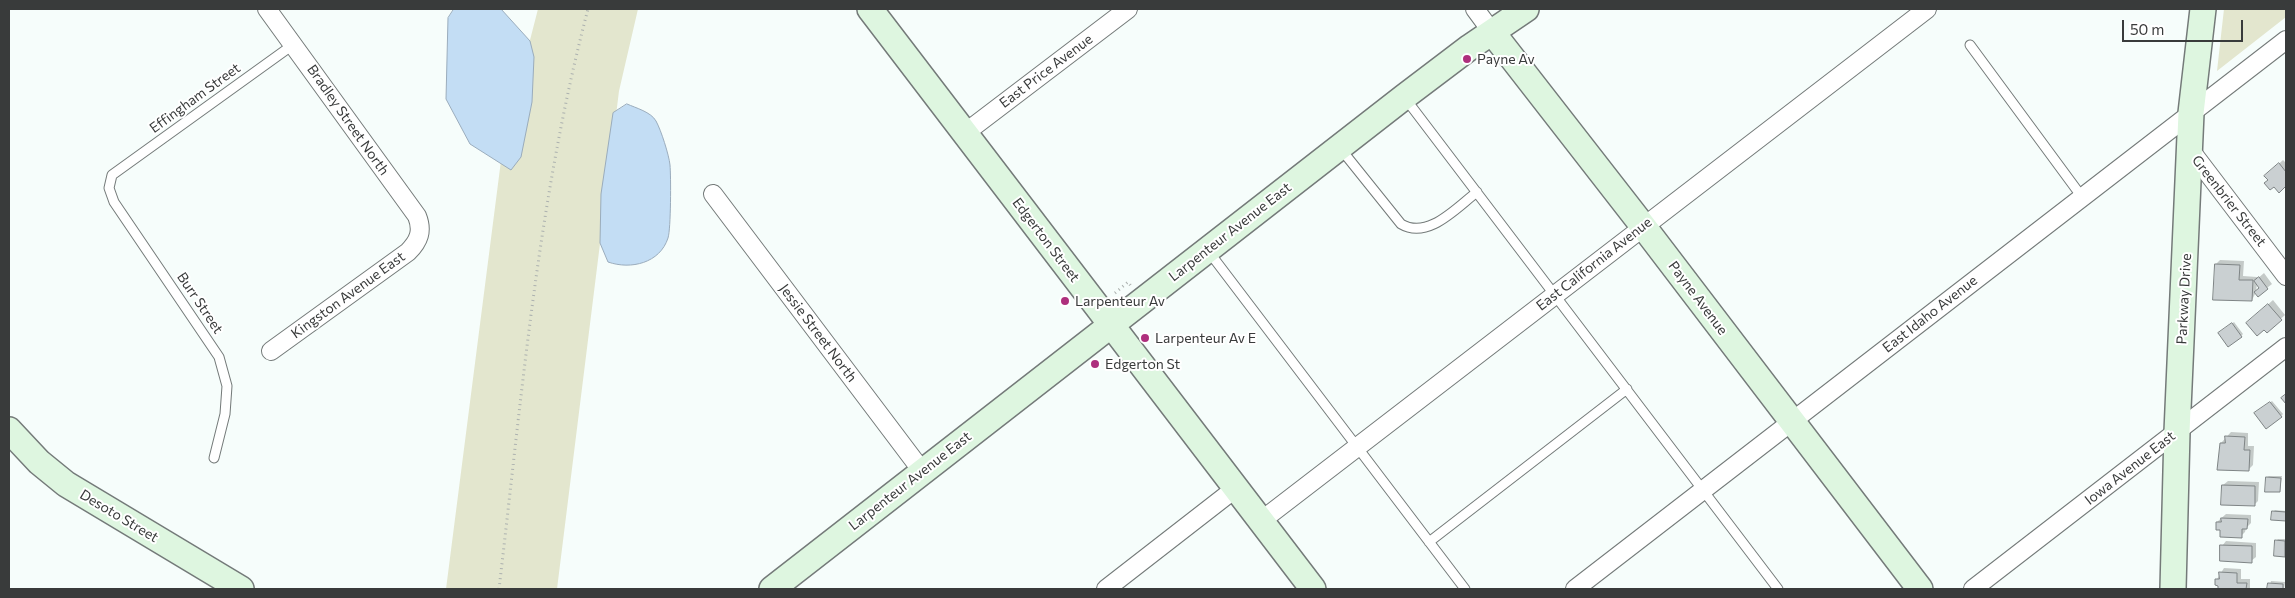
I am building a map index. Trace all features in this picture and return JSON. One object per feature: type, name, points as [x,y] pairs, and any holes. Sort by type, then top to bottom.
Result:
[{"type":"street","name":"Bradley Street North","points":[[267,9],[417,216],[420,224],[420,234]]},
{"type":"street","name":"Edgerton Street","points":[[870,9],[1313,589]]},
{"type":"street","name":"East Price Avenue","points":[[965,133],[1128,9]]},
{"type":"street","name":"Payne Avenue","points":[[1475,9],[1920,589]]},
{"type":"street","name":"Larpenteur Avenue East","points":[[772,589],[1404,97],[1526,9]]},
{"type":"street","name":"East California Avenue","points":[[1262,521],[1927,9]]},
{"type":"street","name":"Parkway Drive","points":[[2173,589],[2177,432],[2191,151],[2191,113],[2203,9]]},
{"type":"street","name":"East Idaho Avenue","points":[[1575,589],[1704,492],[2286,40]]},
{"type":"street","name":"Greenbrier Street","points":[[2191,151],[2286,276]]},
{"type":"street","name":"Jessie Street North","points":[[713,194],[922,471]]},
{"type":"street","name":"Kingston Avenue East","points":[[271,351],[408,252],[415,245],[420,234]]},
{"type":"street","name":"Iowa Avenue East","points":[[1973,589],[2286,348]]},
{"type":"street","name":"Desoto Street","points":[[9,430],[39,462],[66,484],[240,589]]},
{"type":"street","points":[[1106,589],[1236,488]]},
{"type":"lane","name":"Effingham Street","points":[[112,175],[294,44]]},
{"type":"lane","points":[[1970,45],[2082,197]]},
{"type":"lane","points":[[1404,97],[1627,389],[1775,588]]},
{"type":"lane","points":[[1340,148],[1401,224],[1410,229],[1424,228],[1436,223],[1477,192]]},
{"type":"lane","name":"Burr Street","points":[[112,175],[109,188],[114,202],[219,357],[227,386],[225,414],[214,458]]},
{"type":"lane","points":[[1207,250],[1465,589]]},
{"type":"lane","points":[[1429,542],[1627,389]]},
{"type":"path","points":[[499,589],[545,212],[574,60],[588,9]]},
{"type":"path","points":[[1115,293],[1128,282],[1132,286]]},
{"type":"green space","points":[[538,9],[638,9],[619,91],[557,589],[446,589],[503,145]]},
{"type":"green space","points":[[2224,9],[2286,9],[2286,17],[2217,71]]},
{"type":"water","points":[[454,9],[501,9],[530,41],[534,57],[532,102],[521,157],[511,170],[470,144],[446,99],[448,18]]},
{"type":"water","points":[[627,104],[647,113],[656,121],[669,161],[671,191],[669,233],[664,247],[652,259],[635,265],[608,262],[600,243],[601,194],[613,113]]},
{"type":"building","points":[[2279,163],[2286,172],[2286,186],[2279,193],[2274,187],[2270,190],[2264,183],[2268,180],[2264,176]]},
{"type":"building","points":[[2215,264],[2240,265],[2239,280],[2253,280],[2252,301],[2213,300]]},
{"type":"building","points":[[2259,277],[2268,289],[2258,297],[2254,292],[2259,288],[2254,281]]},
{"type":"building","points":[[2268,304],[2282,320],[2267,333],[2264,330],[2257,336],[2246,323]]},
{"type":"building","points":[[2232,323],[2242,337],[2228,347],[2218,333]]},
{"type":"building","points":[[2286,394],[2286,404],[2281,398]]},
{"type":"building","points":[[2270,402],[2282,417],[2266,429],[2254,413]]},
{"type":"building","points":[[2225,436],[2245,437],[2244,450],[2250,450],[2249,471],[2217,470],[2220,443],[2225,443]]},
{"type":"building","points":[[2266,477],[2281,478],[2280,492],[2265,492]]},
{"type":"building","points":[[2222,485],[2255,486],[2255,506],[2221,505]]},
{"type":"building","points":[[2272,511],[2286,512],[2286,521],[2271,520]]},
{"type":"building","points":[[2221,518],[2248,519],[2247,529],[2242,529],[2242,538],[2220,537],[2220,530],[2216,530],[2216,522],[2221,522]]},
{"type":"building","points":[[2275,540],[2285,541],[2285,557],[2274,556]]},
{"type":"building","points":[[2220,545],[2252,546],[2252,563],[2220,561]]},
{"type":"building","points":[[2219,572],[2237,573],[2237,583],[2247,583],[2246,589],[2218,589],[2218,586],[2215,585],[2215,579],[2219,579]]},
{"type":"building","points":[[2268,583],[2283,584],[2283,589],[2267,589]]},
{"type":"place","name":"Payne Av","points":[[1467,59]]},
{"type":"place","name":"Larpenteur Av","points":[[1065,301]]},
{"type":"place","name":"Larpenteur Av E","points":[[1145,338]]},
{"type":"place","name":"Edgerton St","points":[[1095,364]]}]
